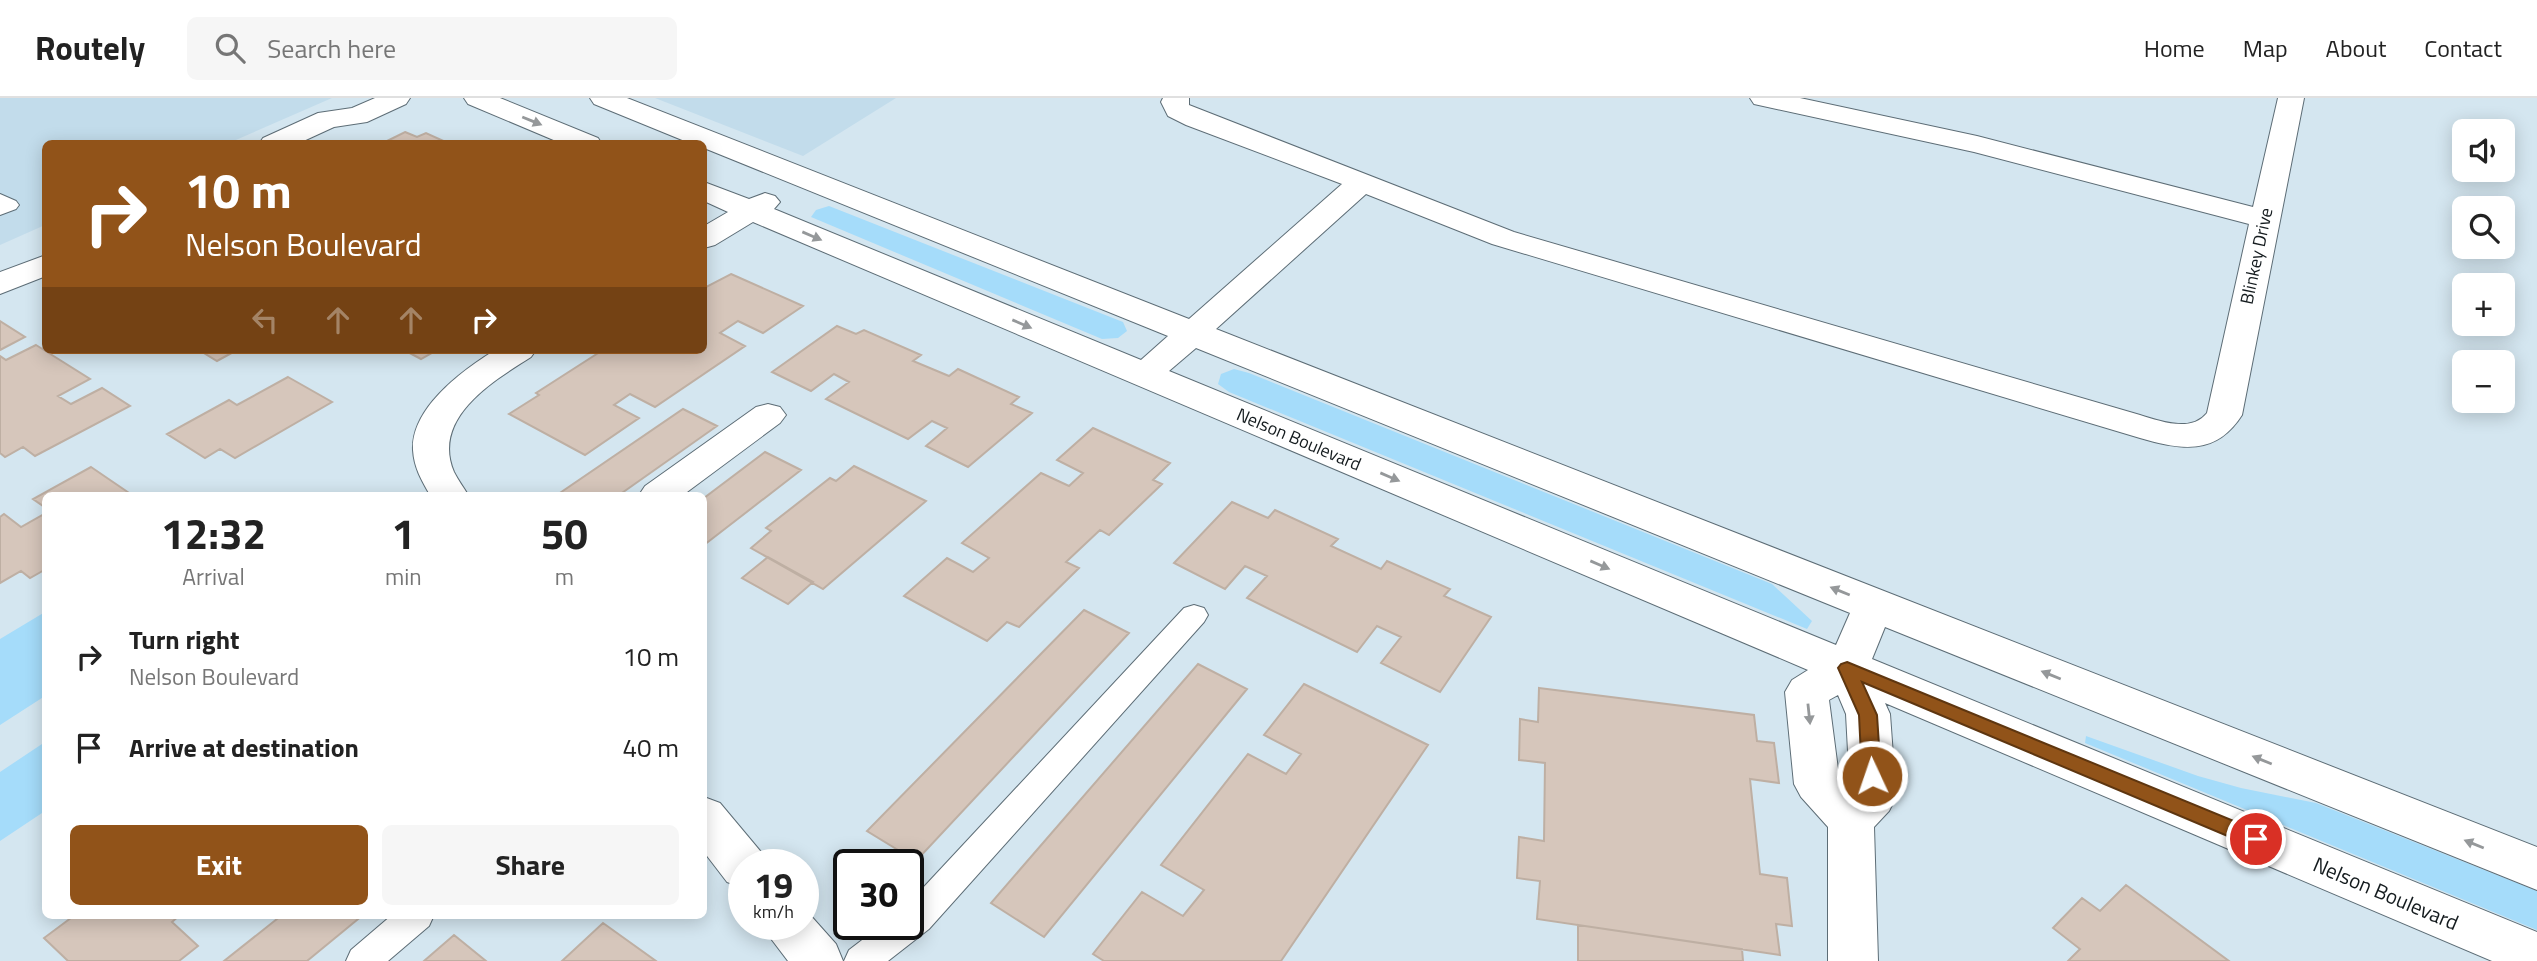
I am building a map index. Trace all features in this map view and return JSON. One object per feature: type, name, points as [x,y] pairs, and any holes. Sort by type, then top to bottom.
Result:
[{"type":"street","points":[[328,119],[337,106],[354,98]]},
{"type":"street","points":[[281,140],[328,119],[357,116],[397,98]]},
{"type":"street","points":[[477,98],[578,140]]},
{"type":"street","points":[[603,98],[2537,869]]},
{"type":"street","points":[[1763,98],[2014,153],[2264,219]]},
{"type":"street","name":"Blinkey Drive","points":[[1362,182],[1452,219],[1559,257],[2163,432],[2189,436],[2208,433],[2218,426],[2224,415],[2291,98]]},
{"type":"street","points":[[1146,375],[1362,182],[1177,104]]},
{"type":"street","points":[[707,237],[806,178]]},
{"type":"street","name":"Nelson Boulevard","points":[[707,192],[2537,956]]},
{"type":"street","points":[[0,284],[42,266]]},
{"type":"street","points":[[447,492],[433,466],[430,449],[440,415],[468,384],[513,354]]},
{"type":"street","points":[[661,492],[768,415]]},
{"type":"street","points":[[1852,821],[1817,784],[1807,692],[1847,668],[1874,605]]},
{"type":"street","points":[[1847,668],[1868,715],[1873,797],[1852,821],[1853,961]]},
{"type":"street","points":[[707,821],[730,849]]},
{"type":"street","points":[[802,940],[818,961]]},
{"type":"lane","points":[[0,200],[9,205],[0,209]]},
{"type":"lane","points":[[861,961],[917,918],[1194,615]]},
{"type":"lane","points":[[363,961],[412,919]]},
{"type":"shaded area","points":[[0,98],[332,98],[236,140],[42,140],[42,226],[0,245]]},
{"type":"shaded area","points":[[655,98],[896,98],[803,156]]},
{"type":"shaded area","points":[[829,206],[1123,322],[1127,331],[1118,338],[1102,339],[811,217],[816,210]]},
{"type":"shaded area","points":[[1234,369],[1772,584],[1812,621],[1807,629],[1229,392],[1218,384],[1221,374]]},
{"type":"shaded area","points":[[42,614],[42,698],[0,725],[0,639]]},
{"type":"shaded area","points":[[2086,736],[2198,776],[2241,788],[2316,803],[2537,891],[2537,930],[2085,743]]},
{"type":"shaded area","points":[[42,744],[42,813],[0,841],[0,772]]},
{"type":"building","points":[[405,132],[417,137],[426,133],[441,140],[389,140]]},
{"type":"building","points":[[731,274],[803,306],[763,333],[738,321],[720,333],[745,346],[655,407],[630,394],[614,405],[639,418],[585,455],[509,414],[597,354],[707,354],[707,286]]},
{"type":"building","points":[[0,321],[25,337],[0,350]]},
{"type":"building","points":[[837,326],[856,334],[864,330],[921,355],[913,361],[949,376],[958,369],[1019,397],[1011,404],[1032,413],[968,467],[926,446],[947,428],[932,421],[908,439],[826,399],[849,382],[834,374],[811,391],[772,372]]},
{"type":"building","points":[[36,345],[42,349],[42,354],[50,354],[90,379],[58,396],[71,404],[102,388],[130,406],[35,456],[23,447],[5,457],[0,453],[0,356],[6,360]]},
{"type":"building","points":[[206,354],[230,354],[217,361]]},
{"type":"building","points":[[412,354],[430,354],[421,359]]},
{"type":"building","points":[[288,377],[332,402],[235,458],[220,449],[205,458],[167,434],[229,400],[237,405]]},
{"type":"building","points":[[683,409],[717,426],[623,492],[561,492]]},
{"type":"building","points":[[1093,428],[1170,463],[1153,480],[1162,484],[1109,535],[1100,530],[1066,562],[1079,568],[1019,627],[1007,622],[987,641],[904,596],[947,558],[973,572],[989,558],[962,543],[1041,473],[1069,486],[1083,473],[1057,460]]},
{"type":"building","points":[[765,452],[801,470],[707,543],[707,496]]},
{"type":"building","points":[[854,466],[926,501],[823,589],[751,548],[771,531],[766,528],[830,478],[836,481]]},
{"type":"building","points":[[91,467],[128,492],[46,492]]},
{"type":"building","points":[[42,494],[42,505],[33,499]]},
{"type":"building","points":[[1232,502],[1268,518],[1275,510],[1338,539],[1331,546],[1381,569],[1387,561],[1450,589],[1444,596],[1491,617],[1440,692],[1381,663],[1401,637],[1377,626],[1357,652],[1247,598],[1267,576],[1245,566],[1225,589],[1174,563]]},
{"type":"building","points":[[4,514],[21,527],[42,515],[42,571],[30,578],[21,571],[0,583],[0,517]]},
{"type":"building","points":[[768,557],[813,582],[788,604],[742,578]]},
{"type":"building","points":[[1084,610],[1129,633],[924,852],[924,849],[896,849],[867,831]]},
{"type":"building","points":[[1198,664],[1247,689],[1044,937],[991,903]]},
{"type":"building","points":[[1304,684],[1428,745],[1281,961],[1104,961],[1093,954],[1142,892],[1183,916],[1204,890],[1161,865],[1248,754],[1286,774],[1301,754],[1264,735]]},
{"type":"building","points":[[1539,688],[1754,715],[1757,741],[1774,743],[1779,783],[1750,779],[1760,874],[1787,878],[1792,926],[1776,924],[1780,955],[1537,919],[1540,881],[1517,878],[1519,837],[1544,841],[1545,763],[1519,760],[1520,719],[1538,722]]},
{"type":"building","points":[[2126,885],[2229,961],[2068,961],[2080,949],[2053,928],[2082,898],[2100,911]]},
{"type":"building","points":[[70,919],[175,919],[172,922],[198,946],[179,961],[68,961],[44,938]]},
{"type":"building","points":[[277,919],[358,919],[307,961],[224,961]]},
{"type":"building","points":[[603,923],[656,961],[562,961]]},
{"type":"building","points":[[1578,925],[1742,949],[1743,961],[1578,961]]},
{"type":"building","points":[[454,935],[486,961],[424,961]]},
{"type":"route","points":[[1872,776],[1868,715],[1847,668],[2256,839]]}]
